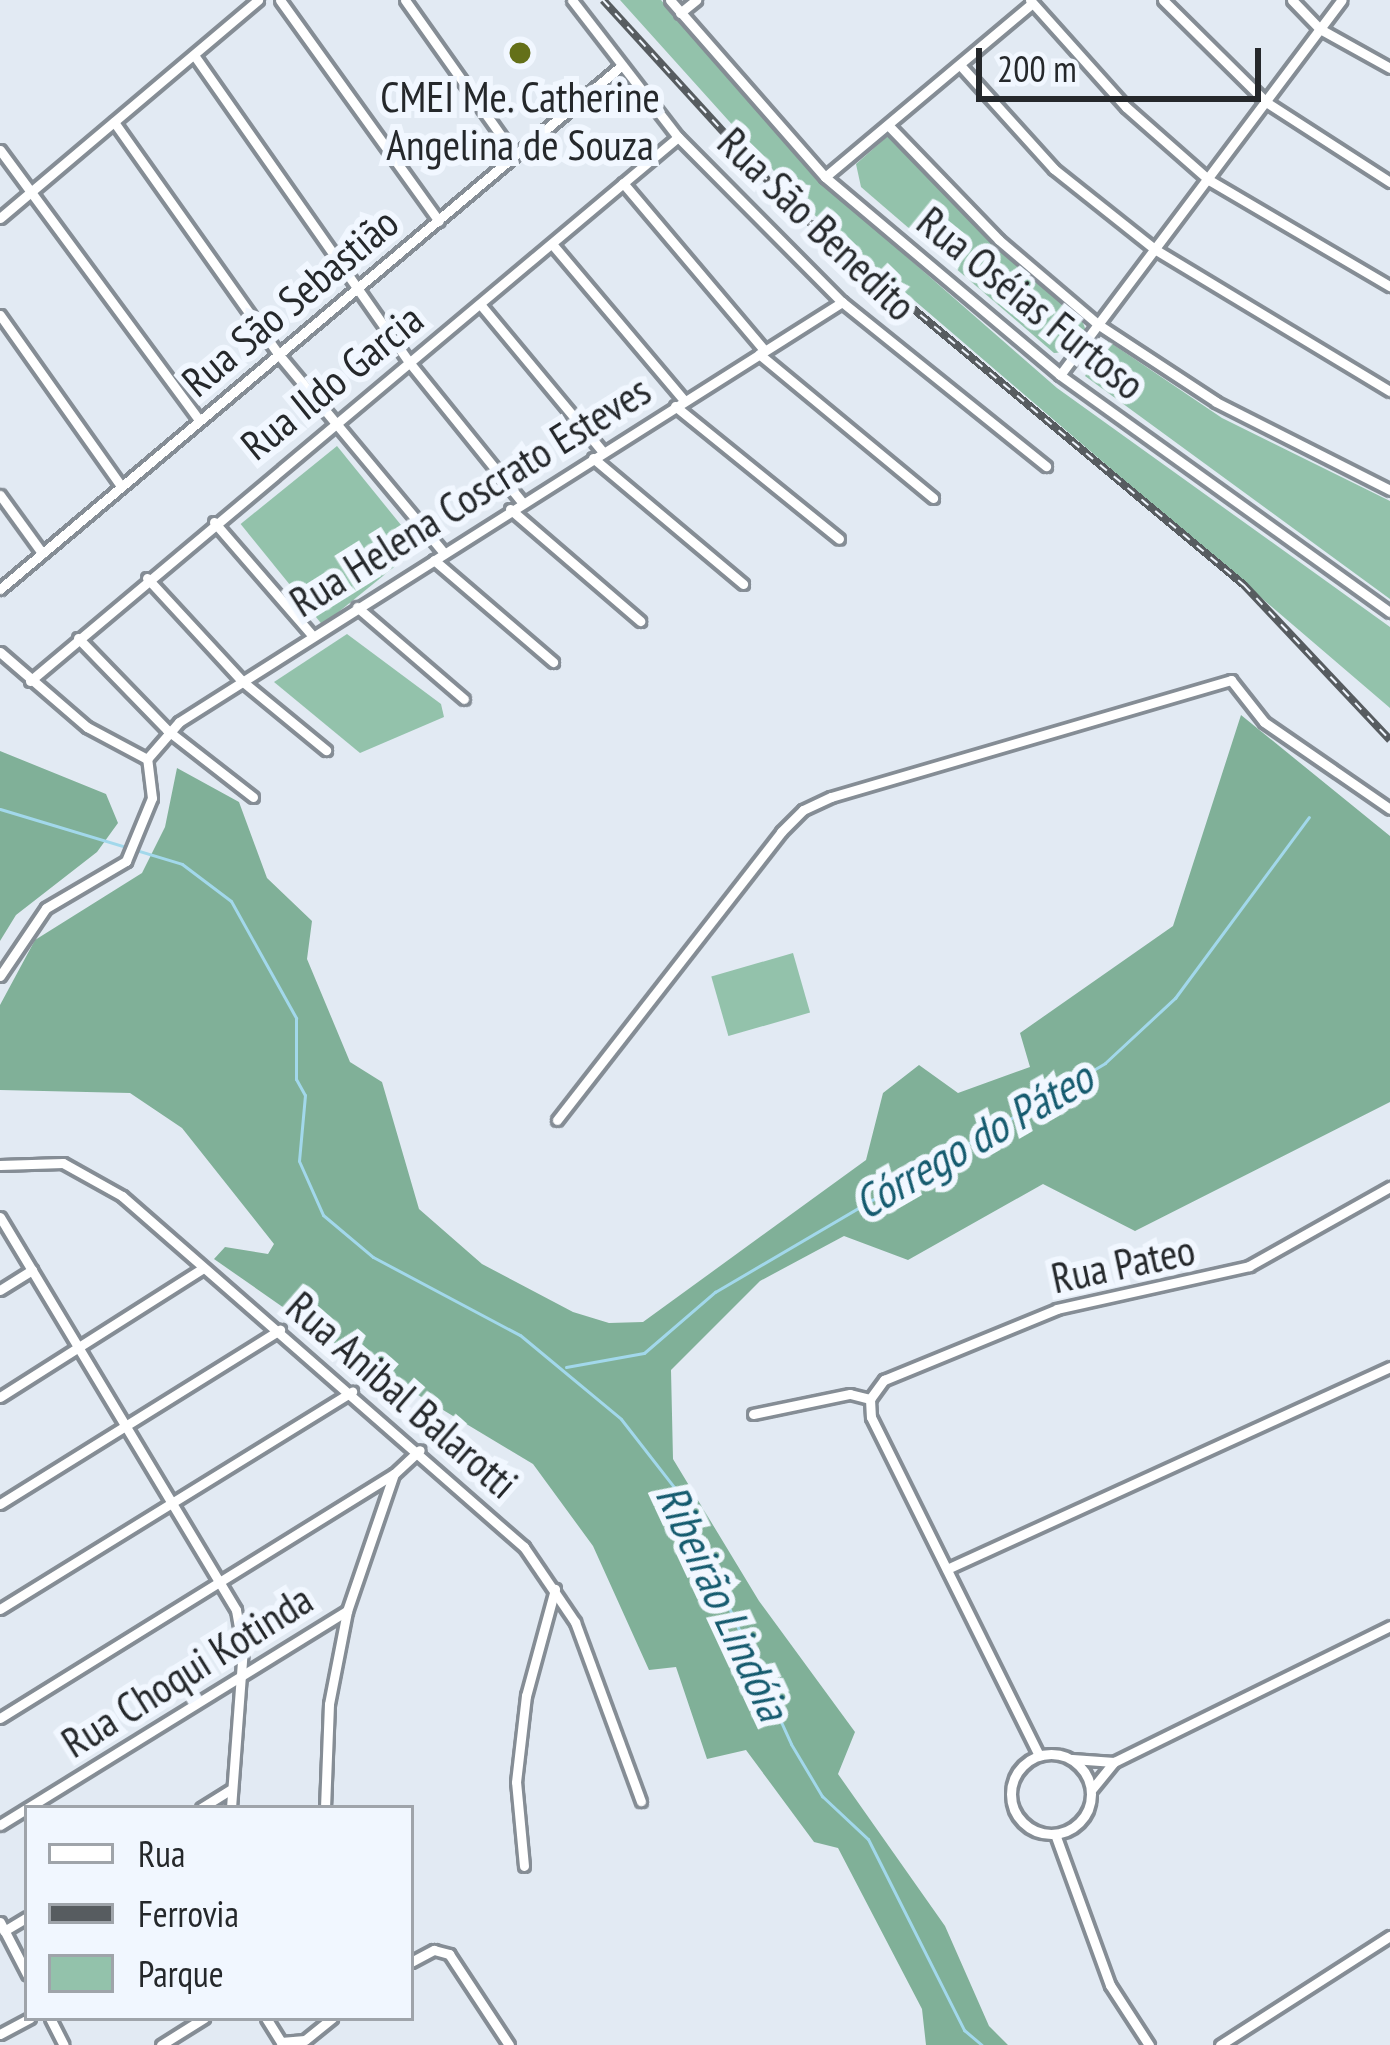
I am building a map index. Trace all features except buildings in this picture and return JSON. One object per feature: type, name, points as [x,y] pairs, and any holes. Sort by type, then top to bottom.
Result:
[{"type":"street","points":[[0,218],[258,0]]},
{"type":"street","points":[[280,0],[439,221]]},
{"type":"street","points":[[405,0],[514,154]]},
{"type":"street","name":"Rua São Benedito","points":[[572,0],[678,137],[842,302],[1046,466]]},
{"type":"street","name":"Rua Oséias Furtoso","points":[[670,0],[825,177],[1060,375],[1390,612]]},
{"type":"street","points":[[680,13],[697,0]]},
{"type":"street","points":[[1163,0],[1266,102],[1390,182]]},
{"type":"street","points":[[1292,0],[1320,29],[1390,68]]},
{"type":"street","points":[[1060,375],[1342,0]]},
{"type":"street","points":[[825,177],[1031,2],[1126,107],[1210,180],[1390,286]]},
{"type":"street","points":[[194,55],[357,290],[522,502]]},
{"type":"street","points":[[960,64],[1054,169],[1156,250],[1390,391]]},
{"type":"street","name":"Rua São Sebastião","points":[[0,589],[621,66]]},
{"type":"street","points":[[114,122],[280,355],[439,557],[553,662]]},
{"type":"street","points":[[888,125],[999,240],[1099,325],[1216,402],[1390,490]]},
{"type":"street","name":"Rua Ildo Garcia","points":[[30,681],[147,578],[678,137]]},
{"type":"street","points":[[0,150],[34,188],[199,420]]},
{"type":"street","points":[[623,183],[762,352],[933,498]]},
{"type":"street","points":[[552,244],[679,403],[838,539]]},
{"type":"street","name":"Rua Helena Coscrato Esteves","points":[[147,759],[167,730],[842,302]]},
{"type":"street","points":[[480,304],[598,455],[743,584]]},
{"type":"street","points":[[0,315],[122,487]]},
{"type":"street","points":[[0,494],[42,553]]},
{"type":"street","points":[[510,509],[640,621]]},
{"type":"street","points":[[214,522],[312,635]]},
{"type":"street","points":[[147,578],[242,681],[326,750]]},
{"type":"street","points":[[357,607],[464,699]]},
{"type":"street","points":[[78,638],[167,730],[253,797]]},
{"type":"street","points":[[0,652],[87,727],[147,759],[152,798],[126,861],[46,908],[0,976]]},
{"type":"street","points":[[557,1120],[802,809],[1231,680],[1264,722],[1390,808]]},
{"type":"street","name":"Rua Anibal Balarotti","points":[[0,1165],[74,1167],[280,1330],[524,1547],[555,1589],[641,1801]]},
{"type":"street","name":"Rua Pateo","points":[[871,1399],[884,1380],[1057,1309],[1249,1267],[1390,1187]]},
{"type":"street","points":[[0,1217],[176,1502],[236,1610],[242,1674],[231,1805]]},
{"type":"street","points":[[0,1397],[203,1268]]},
{"type":"street","points":[[0,1290],[32,1270]]},
{"type":"street","points":[[0,1504],[280,1330]]},
{"type":"street","points":[[947,1569],[1390,1367]]},
{"type":"street","points":[[0,1609],[352,1392]]},
{"type":"street","points":[[754,1414],[850,1394],[871,1399],[871,1417],[1039,1756]]},
{"type":"street","points":[[0,1718],[394,1474],[420,1450]]},
{"type":"street","points":[[325,1805],[329,1704],[347,1611],[394,1474]]},
{"type":"street","points":[[524,1867],[516,1782],[526,1696],[555,1589]]},
{"type":"street","name":"Rua Choqui Kotinda","points":[[32,1805],[347,1611]]},
{"type":"street","points":[[1114,1762],[1039,1756],[1017,1772],[1011,1799],[1024,1824],[1055,1834],[1085,1816],[1091,1790],[1114,1762],[1390,1626]]},
{"type":"street","points":[[1072,1759],[1091,1790]]},
{"type":"street","points":[[206,1805],[230,1790]]},
{"type":"street","points":[[1055,1834],[1110,1984],[1149,2045]]},
{"type":"street","points":[[2,1926],[24,1968]]},
{"type":"street","points":[[1220,2045],[1390,1936]]},
{"type":"street","points":[[414,1960],[434,1950],[449,1954],[509,2045]]},
{"type":"street","points":[[161,2045],[199,2021]]},
{"type":"street","points":[[268,2021],[281,2042],[304,2040],[328,2021]]},
{"type":"green space","points":[[620,0],[661,0],[812,174],[1057,388],[1390,627],[1390,708],[810,211]]},
{"type":"green space","points":[[890,134],[1082,320],[1086,331],[1070,352],[1054,353],[861,187],[856,164]]},
{"type":"green space","points":[[1108,341],[1222,418],[1390,501],[1390,599],[1085,376]]},
{"type":"green space","points":[[337,446],[419,547],[322,625],[241,524]]},
{"type":"green space","points":[[347,634],[441,704],[444,717],[360,753],[274,682]]},
{"type":"green space","points":[[1241,715],[1390,836],[1390,1102],[1135,1231],[1043,1184],[908,1260],[844,1236],[760,1281],[671,1370],[673,1459],[759,1601],[855,1732],[838,1774],[945,1926],[989,2026],[1008,2045],[926,2045],[922,2009],[838,1848],[814,1842],[746,1750],[707,1759],[676,1667],[649,1670],[593,1546],[533,1464],[350,1354],[214,1259],[225,1247],[268,1254],[274,1244],[182,1128],[130,1093],[0,1090],[0,1005],[35,940],[142,873],[165,827],[177,768],[239,802],[267,878],[312,921],[307,959],[350,1062],[382,1082],[419,1209],[482,1264],[573,1312],[609,1323],[643,1322],[866,1160],[883,1093],[919,1065],[958,1093],[1030,1067],[1020,1033],[1173,926]]},
{"type":"green space","points":[[0,751],[106,794],[118,823],[97,852],[16,915],[0,941]]},
{"type":"green space","points":[[793,953],[810,1013],[728,1036],[711,976]]},
{"type":"waterway","name":"Ribeirão Lindóia","points":[[0,809],[182,864],[231,901],[296,1018],[296,1079],[305,1095],[299,1161],[323,1215],[373,1257],[520,1335],[621,1419],[674,1487],[791,1744],[822,1796],[868,1839],[964,2030],[982,2045]]},
{"type":"waterway","name":"Córrego do Páteo","points":[[566,1367],[644,1353],[715,1292],[1105,1063],[1175,998],[1309,817]]},
{"type":"railway","points":[[603,0],[796,211],[1244,585],[1390,740]]},
{"type":"place","name":"CMEI Me. Catherine Angelina de Souza","points":[[520,53]]}]
